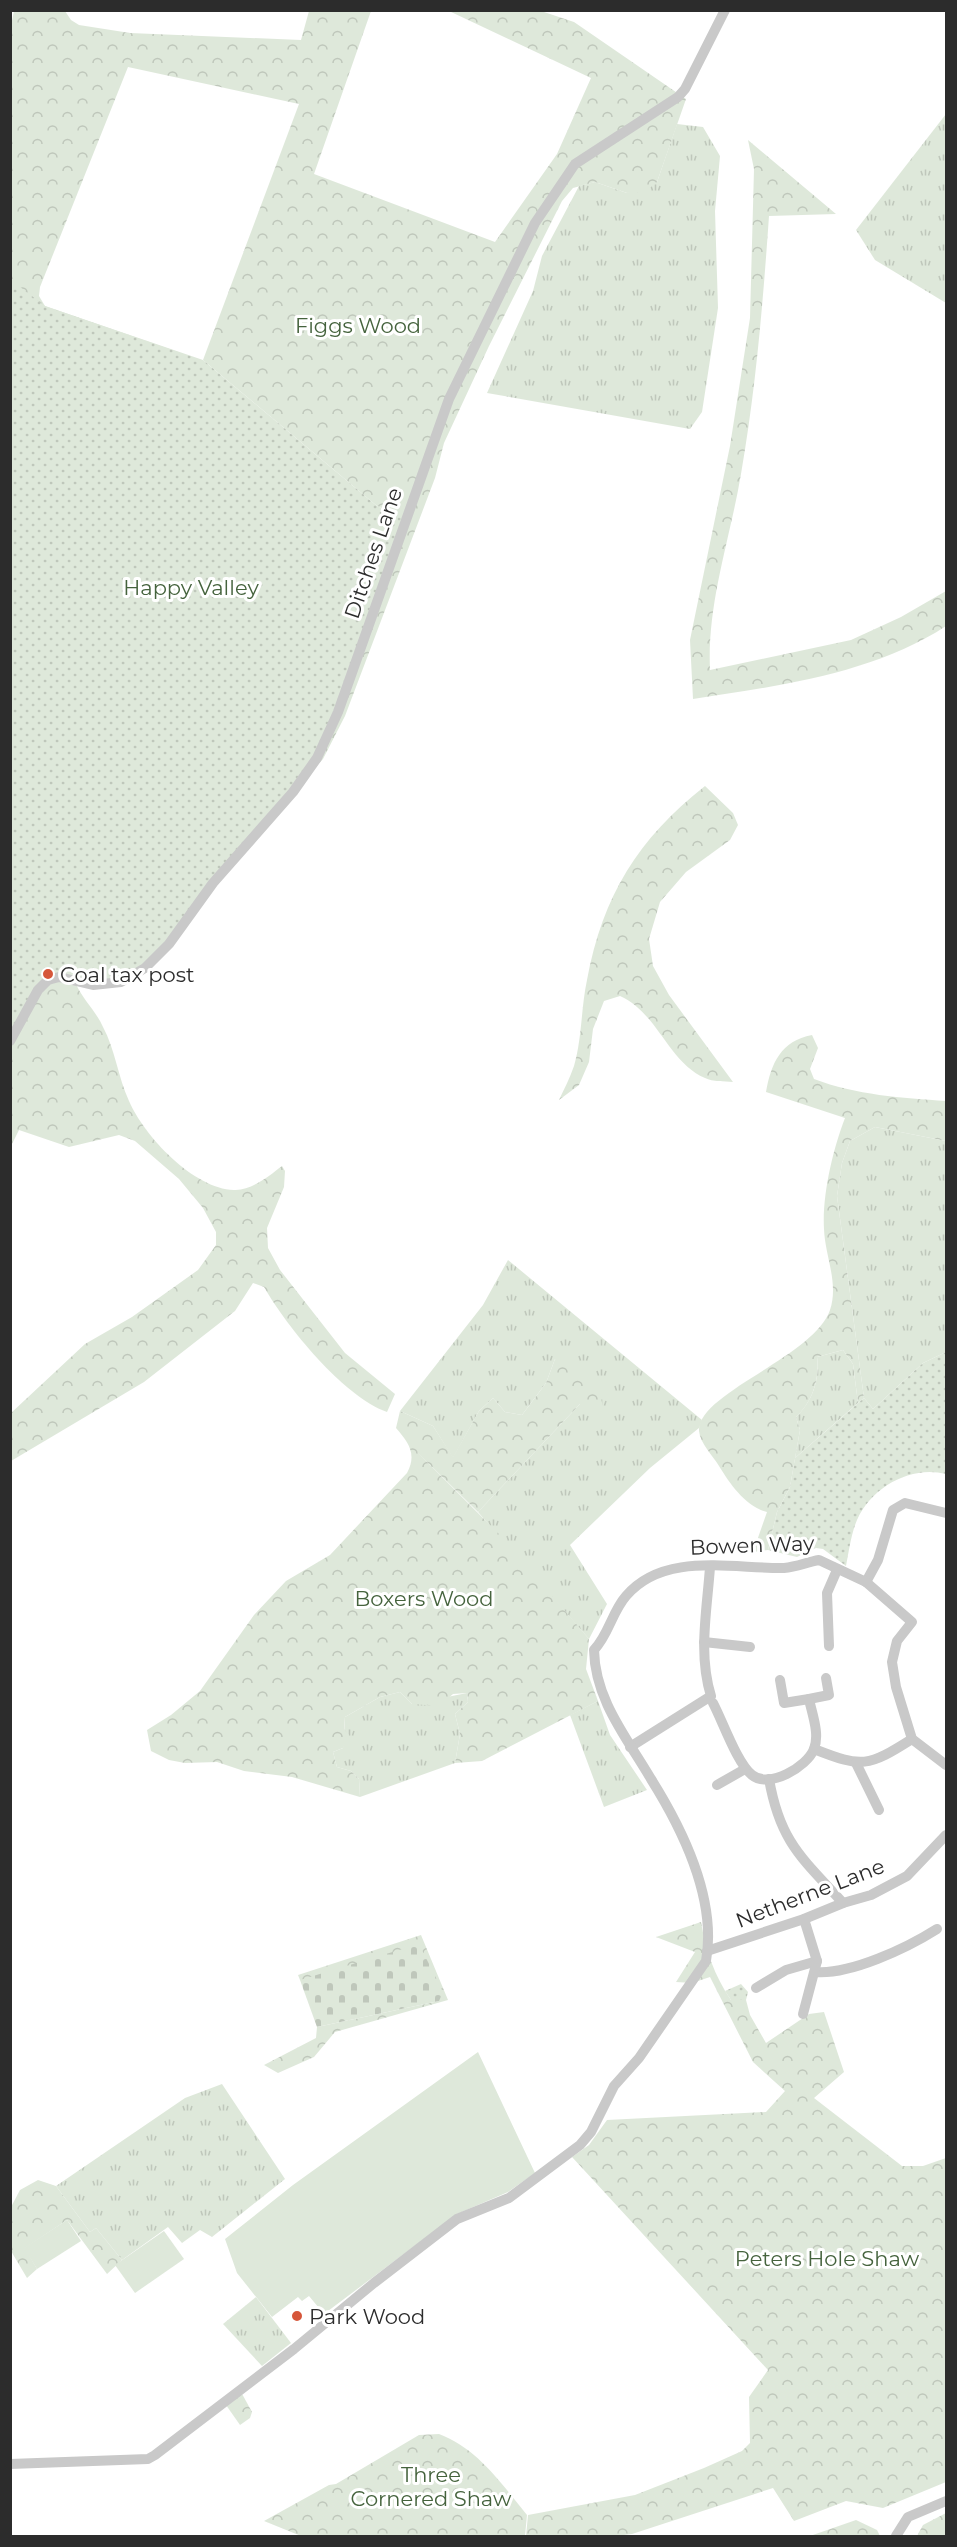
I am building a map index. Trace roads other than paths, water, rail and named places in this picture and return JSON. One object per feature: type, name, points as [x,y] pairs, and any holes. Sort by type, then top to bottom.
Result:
[{"type":"street","name":"Ditches Lane","points":[[10,1041],[38,990],[48,980],[59,977],[93,985],[121,982],[145,968],[168,944],[213,884],[293,792],[317,758],[338,712],[449,399],[535,224],[575,165],[678,97],[684,90],[725,10]]},
{"type":"street","points":[[866,1582],[878,1560],[892,1515],[898,1505],[905,1503],[946,1513]]},
{"type":"street","name":"Bowen Way","points":[[707,1951],[705,1904],[690,1854],[650,1777],[617,1726],[594,1671],[594,1650],[606,1635],[626,1596],[649,1579],[689,1566],[782,1568],[798,1567],[819,1560],[866,1582],[912,1622],[897,1641],[892,1662],[902,1713],[912,1739]]},
{"type":"street","points":[[630,1747],[711,1696],[704,1672],[710,1567]]},
{"type":"street","points":[[829,1646],[827,1593],[837,1570]]},
{"type":"street","points":[[704,1642],[750,1647]]},
{"type":"street","points":[[780,1680],[784,1703],[829,1695],[826,1678]]},
{"type":"street","points":[[713,1703],[745,1769],[754,1778],[770,1779],[787,1774],[800,1765],[814,1749],[814,1720],[809,1699]]},
{"type":"street","points":[[814,1749],[856,1763],[880,1758],[912,1739],[946,1765]]},
{"type":"street","points":[[856,1763],[879,1810]]},
{"type":"street","points":[[717,1785],[745,1769]]},
{"type":"street","points":[[770,1779],[774,1805],[791,1845],[798,1856],[843,1903]]},
{"type":"street","name":"Netherne Lane","points":[[707,1951],[804,1919],[843,1903],[871,1896],[907,1876],[946,1835]]},
{"type":"street","points":[[803,2014],[816,1967],[804,1919]]},
{"type":"street","points":[[756,1988],[786,1970],[816,1967],[836,1971],[893,1953],[937,1929]]},
{"type":"street","points":[[10,2464],[147,2459],[294,2349],[374,2283],[458,2219],[509,2198],[563,2159],[591,2132],[614,2086],[645,2048],[706,1961],[707,1951]]},
{"type":"street","points":[[896,2536],[908,2517],[946,2501]]},
{"type":"place","name":"Coal tax post","points":[[48,974]]},
{"type":"place","name":"Park Wood","points":[[297,2316]]},
{"type":"park label","name":"Figgs Wood","points":[[358,325]]},
{"type":"park label","name":"Happy Valley","points":[[191,587]]},
{"type":"park label","name":"Boxers Wood","points":[[424,1598]]},
{"type":"park label","name":"Peters Hole Shaw","points":[[827,2258]]},
{"type":"park label","name":"Three Cornered Shaw","points":[[431,2486]]}]
